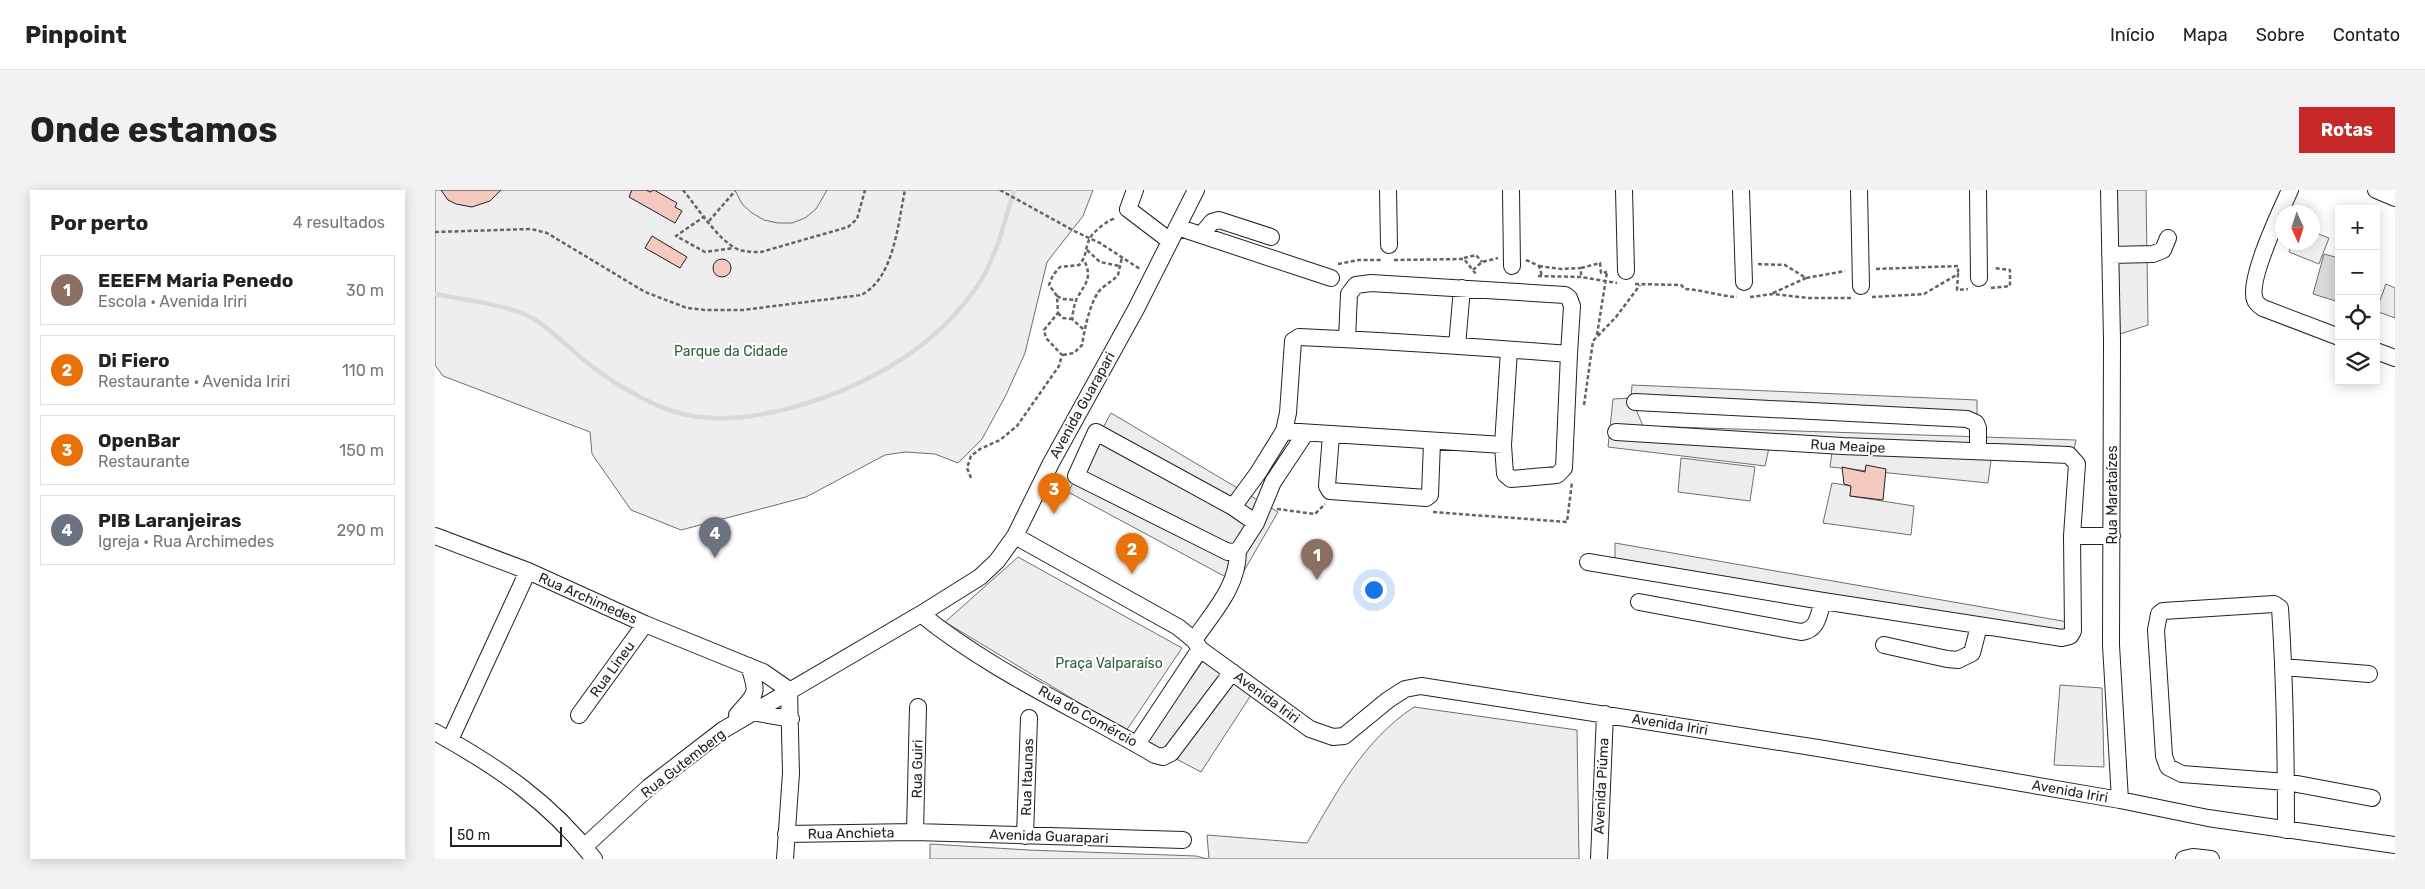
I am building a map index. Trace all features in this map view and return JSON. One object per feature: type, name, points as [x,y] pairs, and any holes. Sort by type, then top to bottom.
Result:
[{"type":"street","points":[[1135,190],[1127,209],[1173,234],[1201,235],[1331,278]]},
{"type":"street","name":"Avenida Guarapari","points":[[789,690],[921,614],[980,577],[997,561],[1015,536],[1051,463],[1151,279],[1195,190]]},
{"type":"street","points":[[1388,190],[1389,245]]},
{"type":"street","points":[[1511,190],[1512,266]]},
{"type":"street","points":[[1623,190],[1627,280]]},
{"type":"street","points":[[1741,190],[1744,285]]},
{"type":"street","points":[[1859,190],[1862,294]]},
{"type":"street","points":[[1978,190],[1980,281]]},
{"type":"street","name":"Rua Marataízes","points":[[2109,190],[2111,645],[2120,800]]},
{"type":"street","points":[[2290,190],[2259,267],[2253,293],[2255,302],[2263,308],[2335,335]]},
{"type":"street","points":[[2376,190],[2395,198]]},
{"type":"street","points":[[1201,235],[1212,222],[1219,220],[1271,237]]},
{"type":"street","points":[[2110,255],[2153,254],[2163,250],[2167,238]]},
{"type":"street","points":[[1347,339],[1349,294],[1356,285],[1371,283],[1462,288],[1565,296],[1569,298],[1572,306],[1564,468],[1561,474],[1552,477],[1507,477],[1505,474],[1503,445],[1509,350]]},
{"type":"street","points":[[1457,346],[1462,288]]},
{"type":"street","points":[[1233,506],[1258,473],[1284,431],[1288,413],[1295,338],[1347,339],[1569,354]]},
{"type":"street","points":[[2380,352],[2395,358]]},
{"type":"street","points":[[1635,402],[1967,419],[1976,423],[1978,428],[1978,451]]},
{"type":"street","points":[[1073,422],[1096,432],[1233,506],[1257,523]]},
{"type":"street","points":[[1284,431],[1305,434],[1503,445]]},
{"type":"street","points":[[1076,476],[1096,432]]},
{"type":"street","name":"Rua Meaipe","points":[[1616,432],[1842,446],[2069,455],[2077,464],[2072,536]]},
{"type":"street","points":[[1137,744],[1231,588],[1238,566],[1238,552],[1257,523],[1273,482],[1305,434]]},
{"type":"street","points":[[1331,435],[1327,489],[1426,498],[1430,495],[1432,442]]},
{"type":"street","points":[[1051,463],[1228,552],[1238,552]]},
{"type":"street","points":[[435,536],[528,571]]},
{"type":"street","name":"Avenida Iriri","points":[[1015,536],[1178,627],[1197,645],[1310,729],[1333,737],[1344,736],[1388,700],[1405,690],[1421,686],[1605,714],[2120,800],[2208,818],[2395,846]]},
{"type":"street","points":[[1588,562],[2062,638],[2069,636],[2073,631],[2072,536],[2112,536]]},
{"type":"street","name":"Rua Archimedes","points":[[450,740],[528,571],[645,624],[749,666],[773,677],[789,690]]},
{"type":"street","points":[[1639,602],[1801,632],[1809,631],[1816,625],[1823,601]]},
{"type":"street","points":[[2286,830],[2287,782],[2284,667],[2280,608],[2274,604],[2163,611],[2159,614],[2157,640],[2164,756],[2168,767],[2182,774],[2287,782],[2372,798]]},
{"type":"street","name":"Rua do Comércio","points":[[921,614],[947,635],[1155,755],[1168,755],[1232,672]]},
{"type":"street","name":"Rua Lineu","points":[[579,715],[645,624]]},
{"type":"street","points":[[1884,646],[1957,660],[1972,653],[1979,626]]},
{"type":"street","points":[[731,725],[735,717],[754,697],[755,683],[749,666]]},
{"type":"street","points":[[2284,667],[2369,674]]},
{"type":"street","points":[[785,859],[791,772],[789,690]]},
{"type":"street","name":"Rua Gutemberg","points":[[589,853],[649,787],[731,725],[789,690]]},
{"type":"street","name":"Rua Guiri","points":[[915,832],[918,706]]},
{"type":"street","points":[[752,712],[791,719]]},
{"type":"street","name":"Avenida Piúma","points":[[1599,859],[1605,714]]},
{"type":"street","name":"Rua Itaunas","points":[[1025,836],[1029,718]]},
{"type":"street","points":[[435,732],[520,785],[556,814],[589,853]]},
{"type":"street","name":"Avenida Guarapari","points":[[915,832],[1183,840]]},
{"type":"street","name":"Rua Anchieta","points":[[786,834],[915,832]]},
{"type":"street","points":[[2184,859],[2193,857],[2211,859]]},
{"type":"path","points":[[683,190],[725,241],[741,251],[761,252],[840,230],[857,219],[865,190]]},
{"type":"path","points":[[435,232],[531,229],[563,242],[645,292],[667,302],[706,310],[743,310],[861,295],[873,289],[880,279],[898,233],[905,190]]},
{"type":"path","points":[[1000,190],[1090,238],[1134,264],[1151,279]]},
{"type":"path","points":[[709,221],[735,191]]},
{"type":"path","points":[[1072,319],[1076,300],[1086,287],[1088,274],[1084,260],[1090,238],[1110,220],[1132,213]]},
{"type":"path","points":[[705,216],[676,236],[705,252],[734,248]]},
{"type":"path","points":[[1087,249],[1100,262],[1120,266]]},
{"type":"path","points":[[1331,278],[1339,262],[1464,258],[1477,255],[1482,262]]},
{"type":"path","points":[[1062,355],[1074,353],[1082,345],[1083,329],[1101,288],[1114,280],[1122,257]]},
{"type":"path","points":[[1464,258],[1477,275]]},
{"type":"path","points":[[1076,300],[1063,299],[1057,296],[1049,285],[1053,275],[1060,267],[1074,267],[1084,260]]},
{"type":"path","points":[[1539,266],[1561,269],[1581,268],[1600,263],[1601,273],[1607,272],[1627,280]]},
{"type":"path","points":[[1532,276],[1581,277],[1605,282],[1627,280],[1681,285],[1685,289],[1720,296],[1744,285],[1763,264],[1785,265],[1806,278]]},
{"type":"path","points":[[1773,294],[1806,278],[1860,269],[1958,266],[1957,290],[1980,281],[2010,270],[2010,286],[1980,281]]},
{"type":"path","points":[[1581,268],[1581,277]]},
{"type":"path","points":[[1597,336],[1607,272]]},
{"type":"path","points":[[1744,285],[1773,294],[1809,298],[1862,294],[1924,294],[1957,274]]},
{"type":"path","points":[[1057,296],[1057,313],[1044,330],[1046,338],[1062,355]]},
{"type":"path","points":[[1057,313],[1063,318],[1072,319],[1083,329]]},
{"type":"path","points":[[971,478],[967,468],[971,456],[980,448],[1000,440],[1017,426],[1059,366],[1062,355]]},
{"type":"green space","name":"Parque da Cidade","points":[[435,190],[1093,190],[1083,216],[1047,262],[1025,353],[1006,395],[982,439],[958,463],[935,454],[905,452],[885,455],[806,497],[681,530],[631,510],[592,454],[590,432],[443,376],[435,365]]},
{"type":"green space","points":[[2115,190],[2146,190],[2148,325],[2117,335]]},
{"type":"green space","points":[[2320,235],[2329,238],[2319,264],[2289,252],[2290,250],[2320,250]]},
{"type":"green space","points":[[2386,284],[2395,288],[2395,318],[2380,312],[2380,300]]},
{"type":"green space","points":[[1681,458],[1755,467],[1750,501],[1678,492]]},
{"type":"green space","points":[[1832,483],[1851,486],[1850,496],[1914,506],[1911,535],[1823,523]]},
{"type":"green space","name":"Praça Valparaíso","points":[[1018,557],[1182,648],[1126,731],[945,622]]},
{"type":"green space","points":[[2060,685],[2102,688],[2104,767],[2054,765]]},
{"type":"green space","points":[[1414,707],[1577,730],[1579,859],[1209,859],[1207,835],[1307,843],[1341,787],[1366,752],[1380,735]]},
{"type":"green space","points":[[930,844],[1028,850],[1196,856],[1208,859],[930,859]]},
{"type":"shaded area","points":[[735,190],[827,190],[816,209],[805,218],[792,223],[778,223],[764,220],[752,213],[742,204]]},
{"type":"shaded area","points":[[2324,254],[2335,257],[2335,301],[2313,294]]},
{"type":"shaded area","points":[[1632,385],[1977,400],[1977,414],[1631,398]]},
{"type":"shaded area","points":[[1631,398],[1643,426],[2076,440],[2074,450],[1993,445],[1988,483],[1830,467],[1832,452],[1769,448],[1765,466],[1608,447],[1613,399]]},
{"type":"shaded area","points":[[1111,413],[1278,512],[1237,583],[1068,492]]},
{"type":"shaded area","points":[[1615,543],[2068,622],[2065,635],[1615,561]]},
{"type":"shaded area","points":[[1205,658],[1253,692],[1201,772],[1146,743]]},
{"type":"building","points":[[441,190],[501,190],[490,201],[472,207],[456,204],[448,200]]},
{"type":"building","points":[[632,190],[646,190],[650,192],[654,190],[677,203],[675,207],[682,211],[675,223],[629,197]]},
{"type":"building","points":[[652,236],[687,257],[680,268],[645,248]]},
{"type":"building","points":[[722,259],[728,262],[731,268],[728,274],[722,277],[716,274],[713,268],[716,262]]},
{"type":"building","points":[[1866,465],[1886,469],[1883,500],[1850,496],[1851,486],[1844,484],[1842,467],[1865,472]]},
{"type":"waterway","points":[[435,294],[499,306],[534,319],[606,376],[627,390],[661,407],[699,417],[729,418],[760,415],[791,408],[851,386],[878,373],[923,344],[953,316],[978,285],[990,263],[1014,190]]},
{"type":"place","name":"OpenBar","points":[[1054,514]]},
{"type":"place","name":"PIB Laranjeiras","points":[[715,558]]},
{"type":"place","name":"Di Fiero","points":[[1132,574]]},
{"type":"place","name":"EEEFM Maria Penedo","points":[[1317,580]]}]
